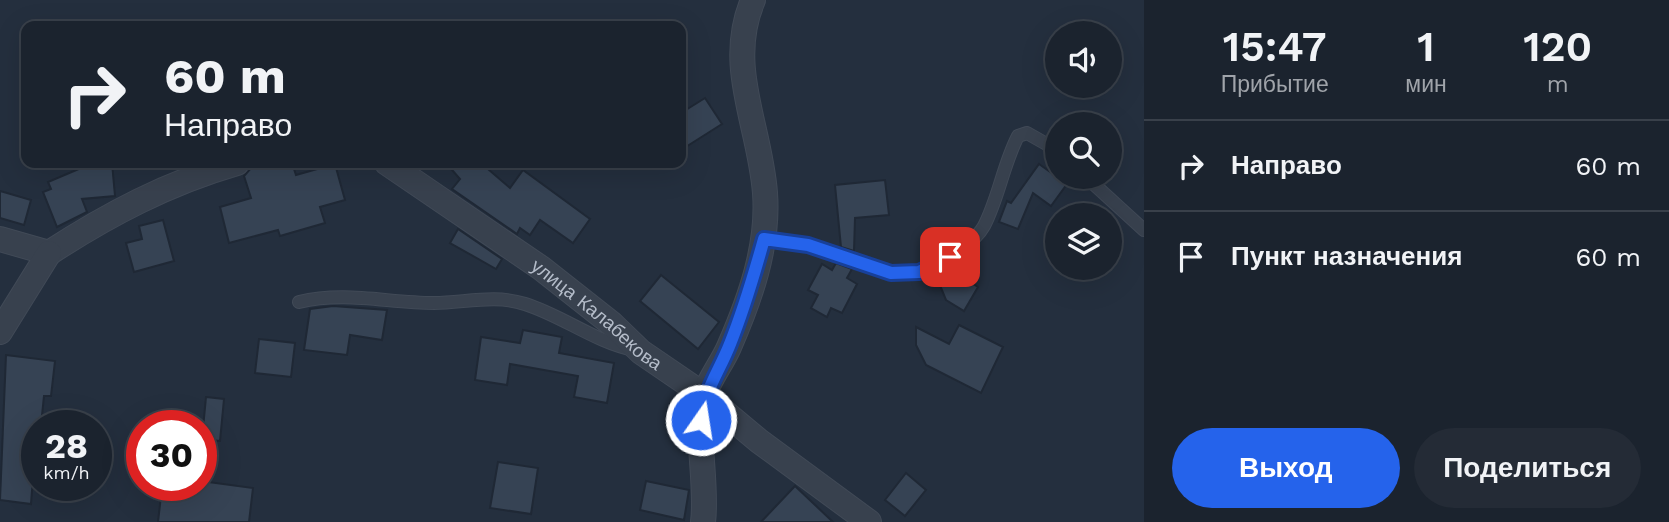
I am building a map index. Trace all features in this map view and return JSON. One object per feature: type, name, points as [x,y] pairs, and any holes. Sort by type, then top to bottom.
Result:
[{"type":"street","points":[[703,522],[701,420],[704,395],[728,348],[748,298],[764,239],[765,205],[760,152],[740,53],[746,17],[753,0]]},
{"type":"street","points":[[0,332],[49,253],[132,202],[221,168]]},
{"type":"street","name":"улица Калабекова","points":[[394,168],[541,268],[612,324],[641,352],[704,395],[760,441],[869,522]]},
{"type":"street","points":[[0,239],[49,253]]},
{"type":"lane","points":[[764,239],[808,245],[891,273],[919,272],[950,257],[983,228],[999,189],[1005,160],[1018,136],[1027,133],[1045,143]]},
{"type":"lane","points":[[1099,189],[1144,230]]},
{"type":"lane","points":[[299,302],[348,296],[433,303],[501,299],[523,303],[551,314],[613,346],[641,352]]},
{"type":"building","points":[[705,98],[722,124],[686,147],[686,110]]},
{"type":"building","points":[[1039,164],[1045,168],[1045,189],[1063,189],[1053,203],[1047,203],[1033,193],[1018,229],[999,222],[1007,201],[1011,203]]},
{"type":"building","points":[[81,168],[112,168],[115,196],[82,199],[87,212],[57,227],[43,192],[51,189],[48,182]]},
{"type":"building","points":[[251,168],[294,168],[296,175],[321,168],[336,168],[345,200],[320,207],[325,223],[280,236],[278,230],[229,243],[220,207],[251,198],[244,176]]},
{"type":"building","points":[[450,168],[487,168],[510,188],[523,170],[590,219],[573,243],[540,220],[530,235],[520,228],[517,234],[452,189],[460,179]]},
{"type":"building","points":[[885,180],[889,215],[855,218],[854,251],[841,247],[835,185]]},
{"type":"building","points":[[0,191],[31,200],[24,225],[0,218]]},
{"type":"building","points":[[163,220],[174,261],[134,272],[126,243],[142,239],[139,226]]},
{"type":"building","points":[[458,229],[502,259],[496,269],[450,243]]},
{"type":"building","points":[[836,263],[852,269],[847,278],[857,284],[842,313],[831,308],[827,317],[811,308],[818,295],[808,290],[822,264],[832,270]]},
{"type":"building","points":[[948,268],[978,287],[964,311],[946,300],[939,283]]},
{"type":"building","points":[[661,275],[719,322],[698,349],[640,301]]},
{"type":"building","points":[[333,306],[387,310],[382,340],[350,335],[347,355],[304,350],[310,309]]},
{"type":"building","points":[[959,325],[1003,347],[981,393],[926,365],[916,345],[916,327],[949,344]]},
{"type":"building","points":[[523,330],[562,337],[559,353],[614,363],[607,403],[574,397],[578,376],[510,364],[507,385],[475,380],[481,337],[520,343]]},
{"type":"building","points":[[259,339],[295,343],[291,377],[255,373]]},
{"type":"building","points":[[6,355],[55,361],[51,396],[44,396],[43,410],[21,410],[21,501],[31,501],[31,504],[0,500]]},
{"type":"building","points":[[206,397],[224,399],[220,441],[217,441],[217,410],[205,410]]},
{"type":"building","points":[[498,462],[538,468],[531,514],[490,508]]},
{"type":"building","points":[[906,473],[926,490],[905,516],[885,500]]},
{"type":"building","points":[[646,481],[689,490],[684,520],[640,510]]},
{"type":"building","points":[[217,483],[253,488],[249,522],[158,522],[160,501],[217,501]]},
{"type":"building","points":[[795,486],[833,522],[761,522]]},
{"type":"route","points":[[701,420],[704,395],[728,348],[748,298],[764,239],[808,245],[891,273],[919,272],[950,257]]}]
